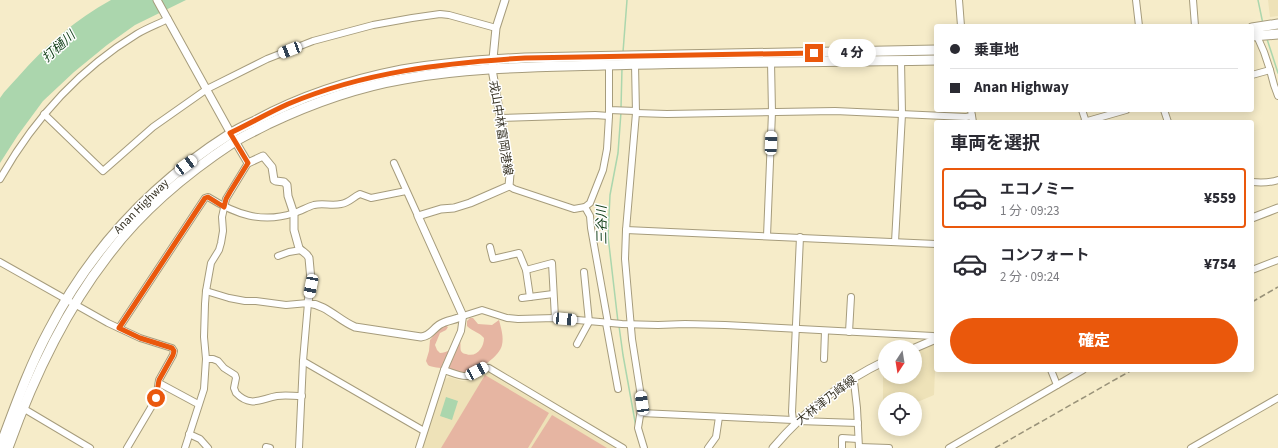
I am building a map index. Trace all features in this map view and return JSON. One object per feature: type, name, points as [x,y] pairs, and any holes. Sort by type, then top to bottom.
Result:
[{"type":"highway","points":[[1255,32],[1274,29]]},
{"type":"highway","name":"Anan Highway","points":[[632,62],[934,50]]},
{"type":"highway","name":"Anan Highway","points":[[8,448],[28,372],[49,329],[70,302],[99,252],[134,211],[157,188],[175,174],[287,104],[357,80],[402,70],[492,64],[525,58],[611,62],[934,60]]},
{"type":"highway","name":"Anan Highway","points":[[0,447],[19,406]]},
{"type":"main road","points":[[158,0],[248,163],[263,156],[272,167],[274,180],[284,182],[287,185],[288,196],[294,214],[294,230],[300,250],[308,255],[309,258],[312,280],[308,303],[323,307],[355,327],[421,337],[426,337],[429,335],[436,326],[441,323],[455,320],[463,316],[418,216]]},
{"type":"main road","name":"戎山中林富岡港線","points":[[418,216],[470,203],[509,186],[510,174],[492,64],[496,28],[504,0]]},
{"type":"main road","points":[[1254,217],[1278,208]]},
{"type":"main road","points":[[922,345],[934,340]]},
{"type":"main road","name":"大林津乃峰線","points":[[773,448],[796,421],[831,393],[878,364]]},
{"type":"street","points":[[959,0],[961,24]]},
{"type":"street","points":[[1136,0],[1139,24]]},
{"type":"street","points":[[1193,0],[1195,24]]},
{"type":"street","points":[[44,114],[103,171],[153,127],[207,89],[267,59],[313,41],[373,25],[440,14],[496,28]]},
{"type":"street","points":[[0,179],[10,160],[44,114],[61,94],[104,56],[167,17]]},
{"type":"street","points":[[1255,32],[1264,52],[1278,96]]},
{"type":"street","points":[[895,242],[902,114],[901,60]]},
{"type":"street","points":[[509,186],[574,209],[585,207],[590,203],[603,170],[611,112],[611,62]]},
{"type":"street","points":[[632,62],[634,112],[625,259],[632,339],[642,403],[638,428],[644,448]]},
{"type":"street","points":[[767,236],[772,112],[771,62]]},
{"type":"street","points":[[1254,74],[1270,70]]},
{"type":"street","points":[[501,118],[596,115],[611,112],[835,111],[966,117],[972,116]]},
{"type":"street","points":[[1092,120],[1119,112]]},
{"type":"street","points":[[185,448],[204,389],[206,359],[204,337],[206,291],[211,263],[219,250],[221,243],[226,199],[248,163]]},
{"type":"street","points":[[394,164],[418,216]]},
{"type":"street","points":[[1254,182],[1260,183],[1278,180]]},
{"type":"street","points":[[119,328],[205,198],[208,197],[224,207],[257,218],[294,214],[307,207],[315,205],[342,204],[351,201],[360,194],[371,198],[406,191]]},
{"type":"street","points":[[585,207],[590,216],[609,323],[618,389]]},
{"type":"street","points":[[626,230],[934,244]]},
{"type":"street","points":[[796,421],[795,329],[800,237]]},
{"type":"street","points":[[490,247],[493,259],[519,253],[526,270],[530,297]]},
{"type":"street","points":[[278,256],[300,250]]},
{"type":"street","points":[[1254,269],[1278,260]]},
{"type":"street","points":[[0,262],[119,328],[140,338],[172,348],[174,351],[173,355],[159,380],[156,398],[127,448]]},
{"type":"street","points":[[526,270],[552,263],[555,318]]},
{"type":"street","points":[[577,344],[589,322],[584,272]]},
{"type":"street","points":[[206,291],[245,301],[256,300],[286,305],[308,303],[303,361],[299,448]]},
{"type":"street","points":[[522,298],[553,294]]},
{"type":"street","points":[[849,332],[851,297]]},
{"type":"street","points":[[418,448],[444,370],[461,331],[463,316],[482,310],[507,318],[518,319],[555,318],[622,324],[691,324],[934,337]]},
{"type":"street","points":[[824,359],[825,331]]},
{"type":"street","points":[[206,359],[214,359],[218,361],[224,368],[235,375],[236,378],[234,388],[236,393],[246,400],[257,402],[276,396],[302,396]]},
{"type":"street","points":[[303,361],[424,431]]},
{"type":"street","points":[[444,370],[462,376],[470,376],[485,367],[489,368],[622,448]]},
{"type":"street","points":[[1052,372],[1057,385]]},
{"type":"street","points":[[949,448],[1080,372]]},
{"type":"street","points":[[853,378],[859,448],[889,448]]},
{"type":"street","points":[[158,383],[198,404]]},
{"type":"street","points":[[1191,448],[1202,445],[1278,398]]},
{"type":"street","points":[[19,406],[90,448]]},
{"type":"street","points":[[641,413],[858,423]]},
{"type":"street","points":[[708,448],[716,437],[718,417]]},
{"type":"street","points":[[189,434],[200,439],[208,448]]},
{"type":"street","points":[[842,448],[842,438],[858,439]]},
{"type":"shaded area","points":[[1268,0],[1278,0],[1278,16],[1270,17]]},
{"type":"shaded area","points":[[470,318],[473,318],[478,324],[492,325],[499,320],[503,342],[497,354],[472,372],[459,373],[428,365],[426,361],[430,340],[441,327],[445,325],[448,327],[440,333],[435,345],[440,353],[451,349],[460,341],[461,352],[470,355],[479,351],[483,345],[484,338],[467,326],[467,321]]},
{"type":"shaded area","points":[[934,345],[934,395],[922,400],[922,392],[883,392],[883,384],[922,384],[922,349]]},
{"type":"shaded area","points":[[487,372],[615,448],[422,448],[445,379],[449,377],[462,381],[472,380]]},
{"type":"shaded area","points":[[485,375],[549,413],[528,448],[441,448]]},
{"type":"shaded area","points":[[552,415],[607,448],[531,448]]},
{"type":"water","name":"打樋川","points":[[111,0],[186,0],[135,25],[107,45],[74,72],[43,101],[0,163],[0,98],[2,95],[50,44],[73,25],[98,7]]},
{"type":"water","points":[[446,397],[458,401],[452,420],[440,416]]},
{"type":"waterway","name":"三谷川","points":[[623,52],[627,0]]},
{"type":"waterway","points":[[1258,0],[1263,24]]},
{"type":"waterway","points":[[1267,39],[1278,73]]},
{"type":"waterway","name":"三谷川","points":[[621,108],[622,68]]},
{"type":"waterway","name":"三谷川","points":[[618,322],[608,236],[610,195],[618,153],[621,112]]},
{"type":"waterway","name":"三谷川","points":[[619,326],[636,427]]},
{"type":"waterway","name":"三谷川","points":[[637,435],[640,444]]},
{"type":"railway","points":[[1254,301],[1278,287]]},
{"type":"railway","points":[[995,448],[1128,372]]},
{"type":"route","points":[[156,398],[159,380],[174,351],[172,348],[140,338],[119,328],[146,286],[182,235],[205,198],[208,197],[224,207],[230,192],[247,167],[248,163],[230,133],[287,104],[320,92],[357,80],[402,70],[437,65],[525,58],[814,53]]}]
